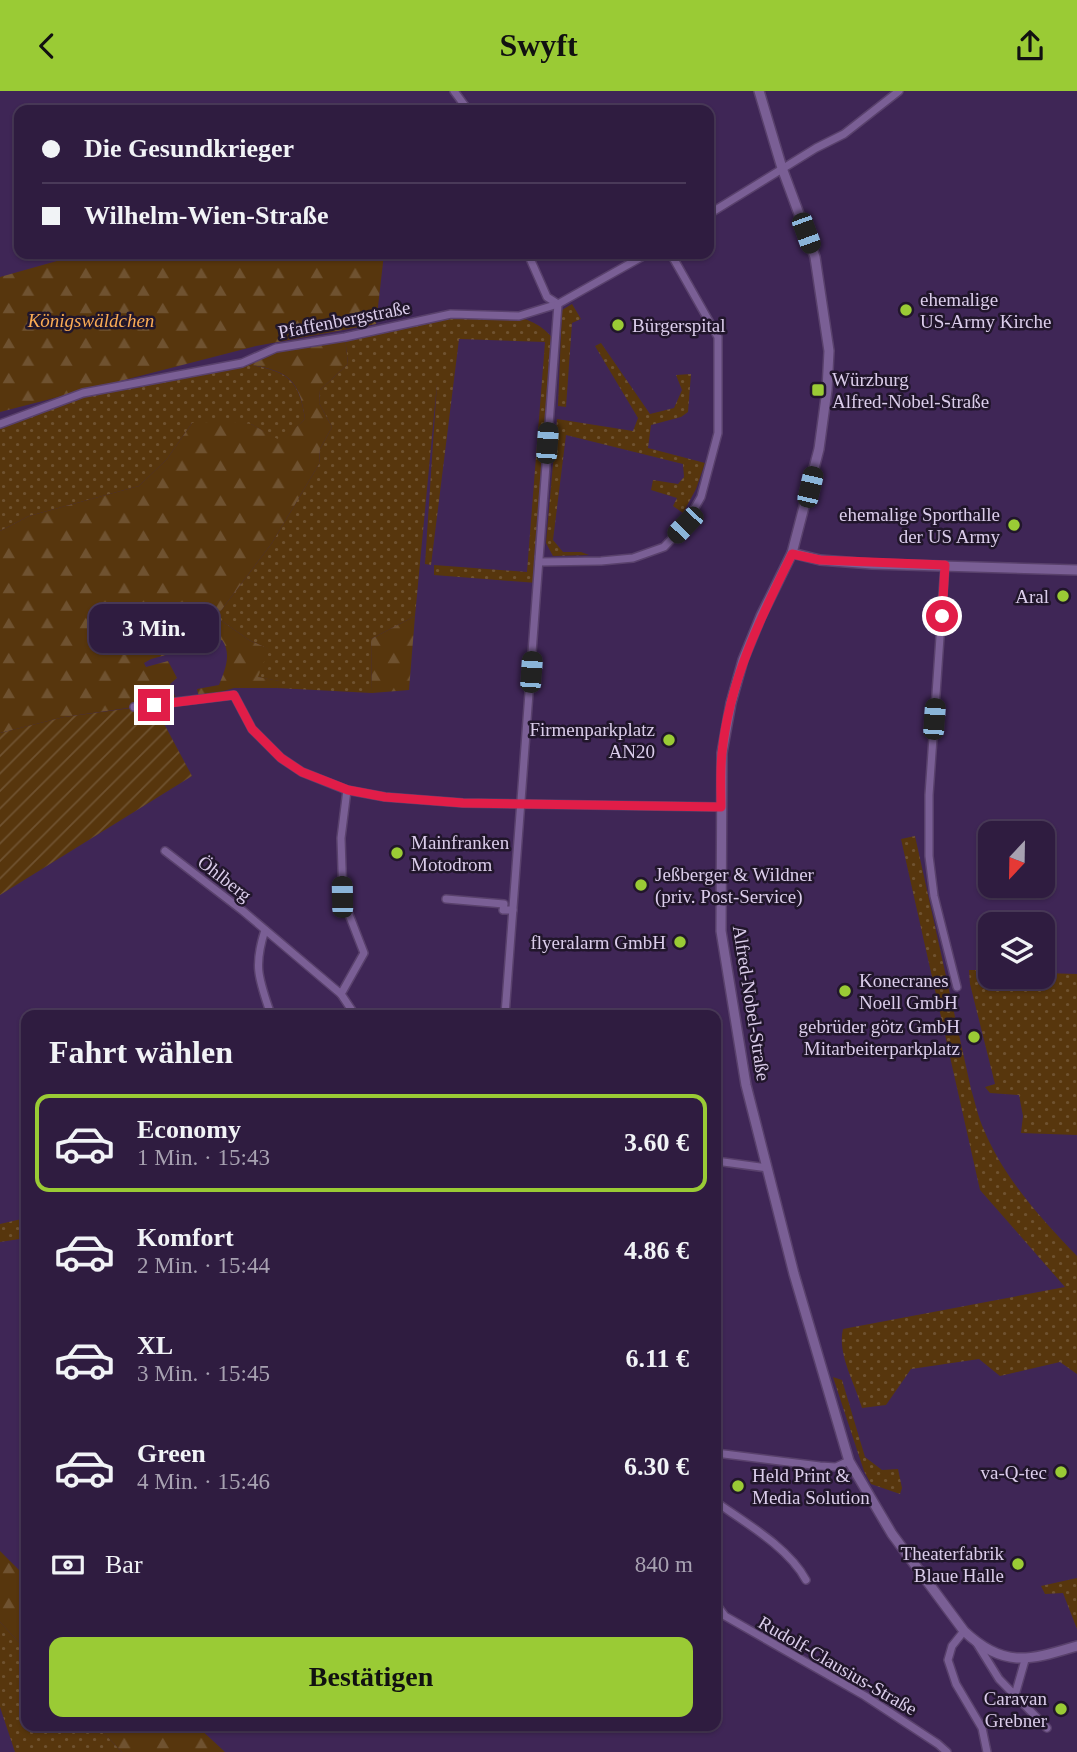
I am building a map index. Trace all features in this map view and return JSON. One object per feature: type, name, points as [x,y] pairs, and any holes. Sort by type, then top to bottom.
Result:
[{"type":"street","name":"Alfred-Nobel-Straße","points":[[759,91],[782,168],[815,257],[829,351],[819,449],[792,554],[743,660],[731,703],[722,753],[721,931],[746,1085],[794,1274],[849,1461],[892,1534],[975,1642],[999,1679],[1047,1728]]},
{"type":"street","points":[[714,212],[782,168],[844,134],[899,91]]},
{"type":"street","points":[[505,1010],[558,304],[547,297],[530,259]]},
{"type":"street","name":"Pfaffenbergstraße","points":[[0,424],[83,393],[242,363],[276,348],[345,337],[451,314],[519,316],[558,304],[638,259]]},
{"type":"street","points":[[539,562],[633,558],[664,547],[685,525],[701,497],[718,433],[718,337],[674,259]]},
{"type":"street","points":[[792,554],[820,560],[1077,570]]},
{"type":"street","points":[[945,565],[929,795],[929,856],[934,896],[957,987]]},
{"type":"street","points":[[134,707],[234,695],[252,729],[281,758],[302,772],[348,790],[385,797],[463,803],[721,807]]},
{"type":"street","points":[[348,790],[341,838],[342,899],[364,953],[341,994],[352,1010]]},
{"type":"street","name":"Öhlberg","points":[[165,851],[341,994]]},
{"type":"street","points":[[446,899],[504,904],[503,910],[513,910]]},
{"type":"street","points":[[265,930],[258,951],[258,975],[269,1010]]},
{"type":"street","points":[[721,1162],[767,1168]]},
{"type":"street","points":[[721,1454],[836,1467],[849,1461]]},
{"type":"street","points":[[721,1505],[755,1529],[798,1566],[806,1580]]},
{"type":"street","name":"Rudolf-Clausius-Straße","points":[[721,1611],[725,1616],[865,1696],[947,1752]]},
{"type":"street","points":[[964,1631],[952,1646],[948,1660],[956,1684],[982,1728],[987,1752]]},
{"type":"street","name":"Alfred-Nobel-Straße","points":[[975,1642],[1025,1660]]},
{"type":"street","points":[[1015,1695],[1025,1660],[1077,1646]]},
{"type":"green space","name":"Königswäldchen","points":[[64,259],[383,259],[376,324],[256,346],[0,412],[0,277]]},
{"type":"green space","points":[[572,304],[581,319],[572,323],[566,407],[558,406],[562,310]]},
{"type":"green space","points":[[451,314],[494,314],[521,318],[545,330],[555,341],[537,583],[434,575],[434,565],[527,572],[545,342],[459,339],[431,565],[425,564],[437,383],[415,616],[371,639],[372,693],[277,688],[279,681],[257,677],[268,649],[249,640],[216,617],[272,543],[319,464],[320,449],[332,427],[319,403],[320,390],[348,364],[345,337]]},
{"type":"green space","points":[[345,337],[348,364],[320,390],[319,403],[332,427],[320,449],[319,464],[272,543],[216,617],[249,640],[269,649],[258,677],[280,681],[277,688],[234,688],[199,698],[197,689],[219,685],[227,656],[222,640],[144,663],[146,667],[168,661],[177,678],[170,684],[177,701],[64,717],[0,733],[0,531],[29,516],[139,486],[167,459],[192,423],[226,421],[251,424],[281,441],[305,419],[299,392],[287,377],[279,372],[242,363],[276,348]]},
{"type":"green space","points":[[601,343],[650,414],[674,408],[682,390],[676,375],[691,374],[688,412],[681,417],[651,425],[648,448],[705,463],[696,489],[683,513],[673,506],[677,498],[651,490],[653,480],[678,484],[684,477],[683,464],[566,435],[553,540],[563,552],[589,555],[553,556],[546,543],[557,419],[633,431],[638,418],[595,346]]},
{"type":"green space","points":[[242,363],[278,372],[287,377],[298,392],[305,419],[281,442],[251,424],[192,423],[167,459],[139,486],[29,516],[0,531],[0,424],[83,393]]},
{"type":"green space","points":[[415,616],[409,690],[372,693],[371,639]]},
{"type":"green space","points":[[154,705],[192,776],[0,895],[0,733],[64,717]]},
{"type":"green space","points":[[915,836],[971,1089],[982,1125],[992,1148],[1013,1181],[1037,1213],[1077,1256],[1077,1374],[1060,1362],[1000,1376],[979,1359],[911,1369],[886,1405],[862,1408],[842,1348],[843,1329],[1065,1287],[980,1190],[901,839]]},
{"type":"green space","points":[[969,970],[978,970],[978,989],[1055,989],[1055,973],[1077,974],[1077,1135],[1021,1133],[1023,1116],[1019,1095],[990,1093],[985,1087],[995,1084],[970,984]]},
{"type":"green space","points":[[21,1219],[21,1239],[0,1242],[0,1224]]},
{"type":"green space","points":[[833,1377],[842,1380],[865,1457],[882,1470],[898,1469],[902,1488],[900,1494],[871,1484],[864,1471]]},
{"type":"green space","points":[[0,1551],[21,1572],[21,1645],[0,1622]]},
{"type":"green space","points":[[1077,1578],[1077,1629],[1063,1593],[1045,1594],[1041,1586]]},
{"type":"green space","points":[[0,1622],[21,1645],[21,1731],[102,1731],[122,1752],[15,1752],[0,1707]]},
{"type":"green space","points":[[102,1731],[202,1731],[225,1752],[122,1752]]},
{"type":"place","name":"ehemalige US-Army Kirche","points":[[906,310]]},
{"type":"place","name":"Bürgerspital","points":[[618,325]]},
{"type":"place","name":"Würzburg Alfred-Nobel-Straße","points":[[818,390]]},
{"type":"place","name":"ehemalige Sporthalle der US Army","points":[[1014,525]]},
{"type":"place","name":"Aral","points":[[1063,596]]},
{"type":"place","name":"Firmenparkplatz AN20","points":[[669,740]]},
{"type":"place","name":"Mainfranken Motodrom","points":[[397,853]]},
{"type":"place","name":"Jeßberger & Wildner (priv. Post-Service)","points":[[641,885]]},
{"type":"place","name":"flyeralarm GmbH","points":[[680,942]]},
{"type":"place","name":"Konecranes Noell GmbH","points":[[845,991]]},
{"type":"place","name":"gebrüder götz GmbH Mitarbeiterparkplatz","points":[[974,1037]]},
{"type":"place","name":"va-Q-tec","points":[[1061,1472]]},
{"type":"place","name":"Held Print & Media Solution","points":[[738,1486]]},
{"type":"place","name":"Theaterfabrik Blaue Halle","points":[[1018,1564]]},
{"type":"place","name":"Caravan Grebner","points":[[1061,1709]]},
{"type":"route","points":[[154,705],[234,695],[252,729],[293,767],[348,790],[385,797],[463,803],[721,807],[722,753],[731,703],[743,660],[761,616],[792,554],[820,560],[872,564],[945,565],[942,616]]}]
